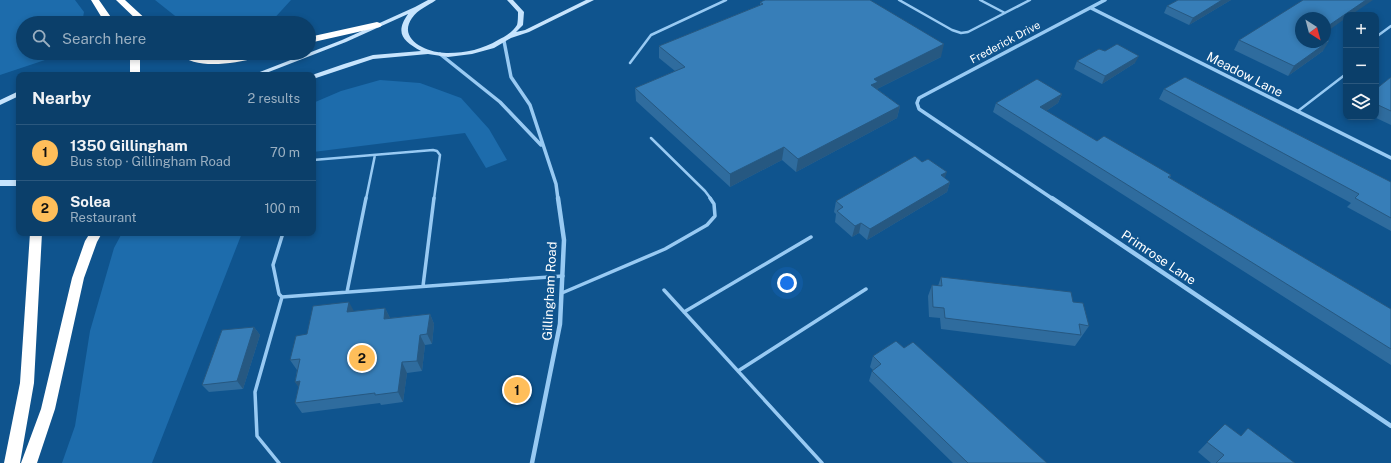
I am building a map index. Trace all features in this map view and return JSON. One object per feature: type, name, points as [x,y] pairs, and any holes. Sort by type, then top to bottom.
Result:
[{"type":"highway","points":[[95,0],[105,16]]},
{"type":"highway","points":[[120,0],[137,16]]},
{"type":"highway","points":[[316,38],[335,32],[377,25]]},
{"type":"highway","points":[[135,72],[136,60]]},
{"type":"highway","points":[[200,60],[225,60]]},
{"type":"highway","points":[[12,463],[27,383],[36,236]]},
{"type":"highway","points":[[29,463],[48,409],[78,278],[90,241],[94,236]]},
{"type":"main road","points":[[428,53],[414,46],[406,38],[404,29],[407,19],[415,9],[425,1],[433,0]]},
{"type":"main road","points":[[510,0],[518,7],[521,16],[519,27],[510,37]]},
{"type":"main road","points":[[316,77],[346,65],[373,57],[428,53],[456,55],[474,53],[490,48],[510,37],[527,31],[591,0]]},
{"type":"main road","points":[[316,52],[344,41],[415,9]]},
{"type":"main road","points":[[263,72],[294,60]]},
{"type":"main road","points":[[0,102],[16,94]]},
{"type":"main road","points":[[0,183],[16,183]]},
{"type":"street","name":"Frederick Drive","points":[[917,104],[919,98],[1105,0]]},
{"type":"street","name":"Meadow Lane","points":[[1091,8],[1391,158]]},
{"type":"street","name":"Gillingham Road","points":[[504,41],[511,77],[530,105],[556,184],[564,240],[560,324],[532,463]]},
{"type":"street","name":"Gillingham Road","points":[[440,54],[500,102],[542,145]]},
{"type":"street","name":"Primrose Lane","points":[[917,104],[919,109],[1391,426]]},
{"type":"lane","points":[[630,63],[651,36],[726,0]]},
{"type":"lane","points":[[899,0],[952,30],[961,33],[968,32],[1030,0]]},
{"type":"lane","points":[[980,0],[1005,13]]},
{"type":"lane","points":[[1379,35],[1391,26]]},
{"type":"lane","points":[[1298,112],[1343,76]]},
{"type":"lane","points":[[562,293],[665,249],[707,225],[715,216],[714,204],[705,191],[651,138]]},
{"type":"lane","points":[[316,160],[433,150],[437,151],[440,155],[422,286]]},
{"type":"lane","points":[[347,292],[374,155]]},
{"type":"lane","points":[[282,236],[273,265],[279,294],[282,297]]},
{"type":"lane","points":[[684,312],[811,238]]},
{"type":"lane","points":[[282,297],[563,276]]},
{"type":"lane","points":[[738,371],[866,289]]},
{"type":"lane","points":[[664,290],[822,463]]},
{"type":"lane","points":[[279,463],[257,436],[255,392],[282,297]]},
{"type":"shaded area","points":[[0,0],[75,0],[84,12],[83,16],[16,16],[16,60],[45,60],[0,75]]},
{"type":"shaded area","points":[[155,0],[291,0],[276,16],[175,16]]},
{"type":"shaded area","points":[[380,80],[420,83],[461,98],[489,129],[507,160],[486,168],[465,133],[316,152],[316,102],[341,91]]},
{"type":"shaded area","points":[[120,236],[241,236],[152,463],[62,463],[75,426],[90,331],[114,248]]},
{"type":"building","points":[[765,0],[870,0],[944,44],[874,79],[878,82],[871,85],[900,106],[798,159],[784,147],[730,174],[635,88],[685,67],[659,46],[763,4],[760,2]]},
{"type":"building","points":[[1178,0],[1222,0],[1193,18],[1167,6]]},
{"type":"building","points":[[1303,0],[1366,0],[1348,12],[1343,12],[1343,16],[1331,24],[1331,12],[1295,12],[1295,48],[1319,48],[1294,66],[1239,40]]},
{"type":"building","points":[[1117,44],[1139,56],[1105,76],[1077,61],[1099,49],[1105,51]]},
{"type":"building","points":[[1185,77],[1391,182],[1391,218],[1355,198],[1359,194],[1164,89]]},
{"type":"building","points":[[1391,77],[1391,111],[1379,105],[1379,87]]},
{"type":"building","points":[[1037,79],[1062,94],[1040,107],[1097,141],[1104,136],[1171,175],[1168,177],[1391,309],[1391,349],[996,103]]},
{"type":"building","points":[[915,156],[922,162],[928,159],[947,172],[941,175],[950,182],[870,229],[861,223],[855,226],[837,211],[843,207],[836,201]]},
{"type":"building","points":[[941,277],[1071,292],[1073,302],[1083,303],[1089,326],[1079,324],[1081,335],[945,318],[944,308],[933,307],[932,285],[942,286]]},
{"type":"building","points":[[349,302],[347,312],[385,308],[384,319],[430,314],[427,334],[420,335],[417,361],[402,362],[398,392],[375,395],[375,393],[295,403],[300,381],[295,382],[300,359],[290,360],[296,336],[307,334],[313,306]]},
{"type":"building","points":[[254,327],[237,381],[202,385],[222,330]]},
{"type":"building","points":[[896,341],[904,348],[913,342],[1047,463],[968,463],[872,371],[881,364],[873,356]]},
{"type":"building","points":[[1225,424],[1241,436],[1248,428],[1295,463],[1216,463],[1224,455],[1207,442]]},
{"type":"place","name":"Solea","points":[[362,358]]},
{"type":"place","name":"1350 Gillingham","points":[[517,390]]}]
